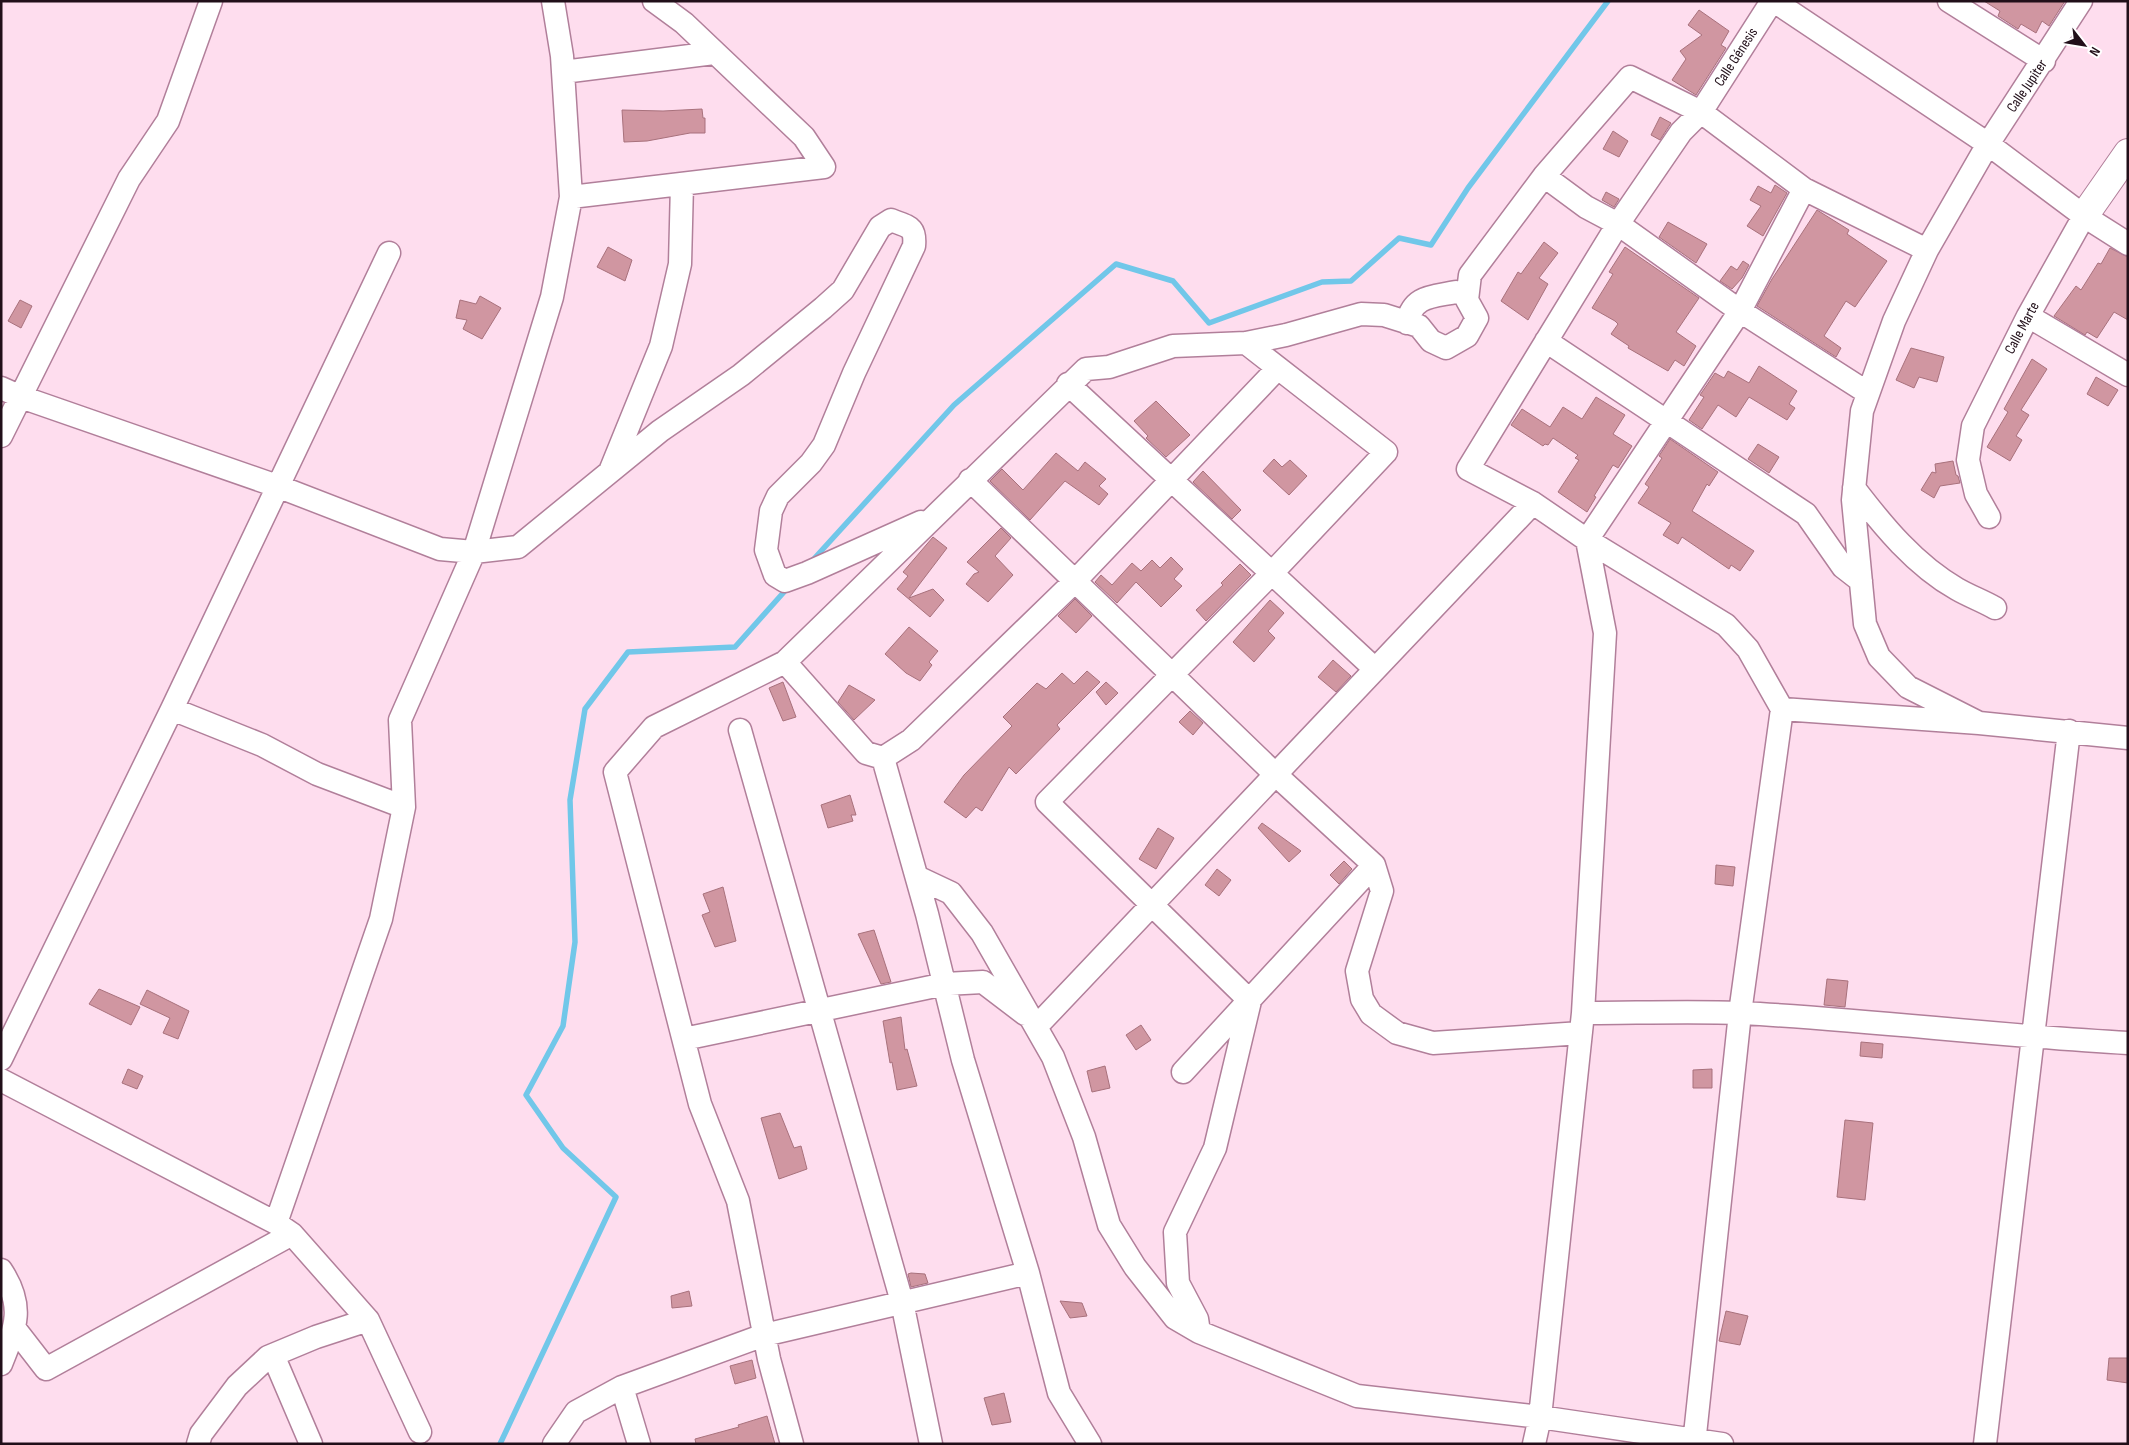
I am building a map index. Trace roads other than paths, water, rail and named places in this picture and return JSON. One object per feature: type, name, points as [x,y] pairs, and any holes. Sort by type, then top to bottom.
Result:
[{"type":"street","points":[[1,436],[129,179],[168,121],[211,1]]},
{"type":"street","points":[[15,1330],[46,1368],[284,1229],[382,919],[404,807],[400,720],[474,552],[552,297],[571,197],[563,72],[553,1]]},
{"type":"street","points":[[571,197],[824,168],[804,137],[684,23],[654,1]]},
{"type":"street","points":[[1772,1],[1988,144],[2084,216],[2128,244]]},
{"type":"street","name":"Calle Génesis","points":[[1533,504],[1468,469],[1618,224],[1681,132],[1701,112],[1772,1]]},
{"type":"street","points":[[1950,1],[2044,61]]},
{"type":"street","name":"Calle Jupiter","points":[[1979,723],[1908,687],[1879,657],[1865,624],[1853,500],[1862,411],[1894,321],[1927,250],[1988,144],[2044,61],[2081,1]]},
{"type":"street","points":[[563,72],[714,53]]},
{"type":"street","points":[[792,1444],[764,1335],[738,1201],[700,1104],[615,772],[654,728],[785,662],[1068,384],[1086,369],[1110,367],[1173,346],[1246,343],[1286,335],[1361,314],[1384,315],[1419,326],[1431,341],[1446,348],[1467,336],[1477,318],[1468,300],[1470,276],[1544,176],[1630,77],[1701,112],[1804,189],[1927,250]]},
{"type":"street","name":"Calle Marte","points":[[1989,517],[1976,494],[1968,460],[1974,426],[2028,316],[2084,216],[2128,153]]},
{"type":"street","points":[[1544,176],[1586,207],[1618,224],[1740,311],[1868,393]]},
{"type":"street","points":[[610,472],[661,346],[680,264],[682,184]]},
{"type":"street","points":[[1534,1444],[1540,1417],[1582,1023],[1605,633],[1587,540],[1740,311],[1804,189]]},
{"type":"street","points":[[1,388],[21,397],[277,486],[440,549],[474,552],[518,547],[660,431],[741,375],[823,308],[843,290],[880,227],[891,220],[911,228],[915,237],[914,246],[854,374],[824,444],[811,463],[778,496],[768,523],[766,550],[775,575],[785,581],[807,574],[934,517]]},
{"type":"street","points":[[1,1059],[172,709],[389,253]]},
{"type":"street","points":[[1407,323],[1410,310],[1422,299],[1456,292]]},
{"type":"street","points":[[2028,316],[2128,375]]},
{"type":"street","points":[[1546,341],[1806,514],[1843,567],[1861,581]]},
{"type":"street","points":[[1246,343],[1386,452],[1173,676],[1047,802],[1250,1001]]},
{"type":"street","points":[[785,662],[866,753],[883,758],[911,740],[1075,581],[1278,368]]},
{"type":"street","points":[[1068,384],[1375,669]]},
{"type":"street","points":[[970,480],[1275,774],[1374,865],[1382,890],[1357,971],[1362,999],[1371,1014],[1396,1033],[1433,1043],[1582,1023],[1740,1013],[1892,1023],[2033,1038],[2128,1043]]},
{"type":"street","points":[[1854,488],[1885,528],[1923,564],[1957,589],[1995,608]]},
{"type":"street","points":[[1034,1023],[1150,905],[1533,504],[1587,540],[1726,625],[1748,649],[1782,709],[1740,1013],[1694,1441]]},
{"type":"street","points":[[172,709],[262,745],[318,774],[404,807]]},
{"type":"street","points":[[1782,709],[1979,723],[2128,738]]},
{"type":"street","points":[[740,730],[902,1302],[931,1444]]},
{"type":"street","points":[[1985,1444],[2069,731]]},
{"type":"street","points":[[883,758],[917,877],[963,1060],[1028,1273],[1059,1392],[1090,1444]]},
{"type":"street","points":[[1183,1072],[1374,865]]},
{"type":"street","points":[[917,877],[952,894],[982,933],[1053,1057],[1084,1137],[1109,1225],[1135,1268],[1175,1318],[1199,1332],[1356,1396],[1540,1417],[1722,1444]]},
{"type":"street","points":[[684,1039],[944,984],[983,982],[1034,1023]]},
{"type":"street","points":[[1199,1332],[1197,1319],[1178,1283],[1174,1232],[1215,1148],[1250,1001]]},
{"type":"street","points":[[1,1080],[284,1229],[368,1320],[420,1432]]},
{"type":"street","points":[[1,1270],[12,1286],[15,1299],[15,1330],[1,1364]]},
{"type":"street","points":[[554,1444],[576,1412],[622,1386],[764,1335],[1028,1273]]},
{"type":"street","points":[[198,1444],[201,1434],[237,1386],[256,1366],[273,1355],[316,1337],[368,1320]]},
{"type":"street","points":[[273,1355],[311,1444]]},
{"type":"street","points":[[622,1386],[638,1444]]},
{"type":"waterway","points":[[812,561],[954,405],[1116,264],[1173,281],[1209,323],[1322,282],[1351,281],[1399,238],[1431,245],[1468,188],[1608,1]]},
{"type":"waterway","points":[[500,1444],[616,1197],[563,1148],[526,1095],[563,1026],[575,942],[570,800],[585,709],[628,652],[735,647],[784,592]]}]
